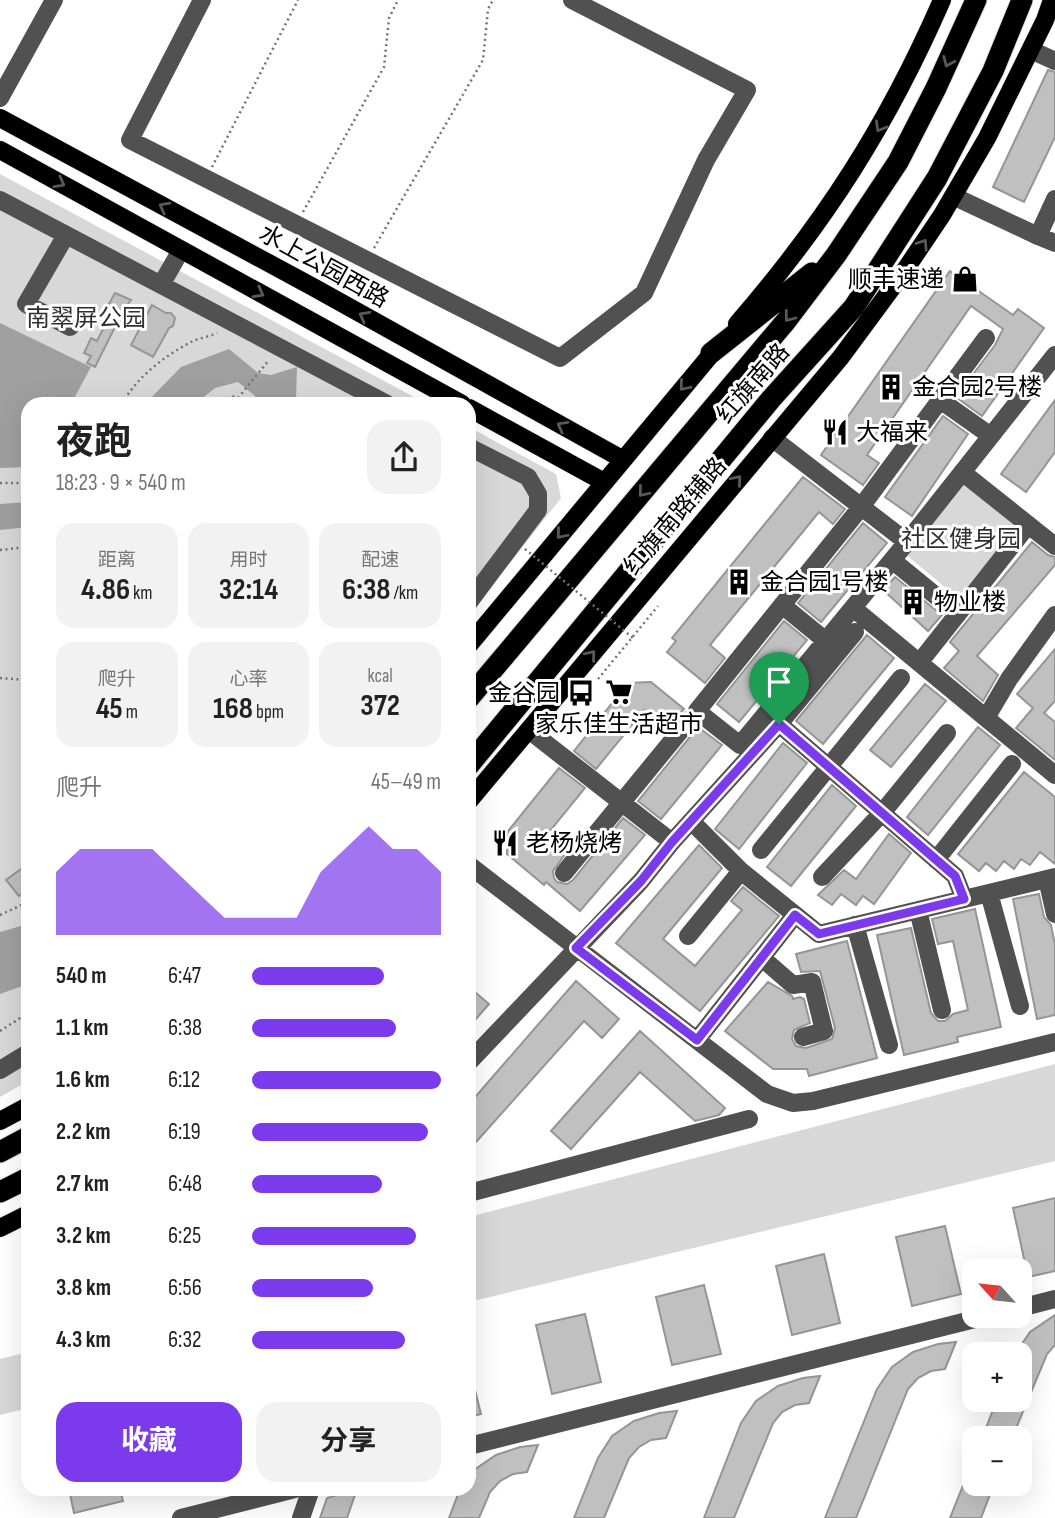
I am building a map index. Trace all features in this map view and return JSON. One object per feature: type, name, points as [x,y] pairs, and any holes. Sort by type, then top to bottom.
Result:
[{"type":"highway","name":"红旗南路","points":[[476,690],[786,321],[836,255],[898,162],[936,88],[976,0]]},
{"type":"highway","name":"红旗南路","points":[[476,757],[772,399],[854,307],[937,178],[993,71],[1022,0]]},
{"type":"highway","points":[[711,354],[836,255]]},
{"type":"highway","points":[[0,1152],[21,1141]]},
{"type":"highway","points":[[0,1192],[21,1182]]},
{"type":"main road","points":[[476,637],[791,260],[845,186],[894,101],[942,0]]},
{"type":"main road","name":"红旗南路辅路","points":[[476,794],[841,358],[903,273],[987,138],[1031,50],[1052,0]]},
{"type":"main road","name":"水上公园西路","points":[[0,118],[313,287],[622,459]]},
{"type":"main road","points":[[0,150],[449,397]]},
{"type":"main road","points":[[476,412],[604,482]]},
{"type":"main road","points":[[0,1121],[21,1110]]},
{"type":"main road","points":[[0,1228],[21,1218]]},
{"type":"street","points":[[0,97],[54,0]]},
{"type":"street","points":[[202,0],[130,140],[561,358],[644,293],[706,160],[747,90],[572,0]]},
{"type":"street","points":[[1031,50],[1055,61]]},
{"type":"street","points":[[953,196],[1055,243]]},
{"type":"street","points":[[1038,236],[1055,199]]},
{"type":"street","points":[[0,200],[374,397]]},
{"type":"street","points":[[66,235],[26,304],[71,327]]},
{"type":"street","points":[[162,285],[181,250]]},
{"type":"street","points":[[986,338],[861,507],[697,711],[740,745],[1053,362]]},
{"type":"street","points":[[940,400],[991,436]]},
{"type":"street","points":[[772,438],[907,542]]},
{"type":"street","points":[[476,451],[528,477],[538,495],[538,510],[476,593]]},
{"type":"street","points":[[962,472],[1055,546]]},
{"type":"street","points":[[919,663],[1028,525]]},
{"type":"street","points":[[892,560],[958,614]]},
{"type":"street","points":[[782,605],[826,641]]},
{"type":"street","points":[[853,608],[1055,775]]},
{"type":"street","points":[[986,718],[1009,679],[1055,615]]},
{"type":"street","points":[[476,1055],[641,881],[672,842],[779,724],[855,632]]},
{"type":"street","points":[[761,850],[901,678]]},
{"type":"street","points":[[564,873],[690,719]]},
{"type":"street","points":[[779,724],[955,876],[964,899]]},
{"type":"street","points":[[530,731],[672,842]]},
{"type":"street","points":[[822,877],[882,813],[947,733]]},
{"type":"street","points":[[936,860],[1012,764]]},
{"type":"street","points":[[692,822],[741,871],[819,934],[1051,878],[1055,914]]},
{"type":"street","points":[[688,936],[741,871]]},
{"type":"street","points":[[476,874],[767,1094],[793,1102],[814,1101],[1055,1042]]},
{"type":"street","points":[[989,893],[1020,1006]]},
{"type":"street","points":[[918,910],[942,1010]]},
{"type":"street","points":[[697,1040],[795,915]]},
{"type":"street","points":[[855,925],[889,1045]]},
{"type":"street","points":[[762,958],[793,985],[812,982],[824,1031],[803,1037]]},
{"type":"street","points":[[0,1070],[21,1057]]},
{"type":"street","points":[[476,1191],[749,1119]]},
{"type":"street","points":[[1032,1305],[1055,1299]]},
{"type":"street","points":[[476,1444],[962,1322]]},
{"type":"street","points":[[181,1518],[241,1510],[277,1496]]},
{"type":"street","points":[[300,1518],[308,1496]]},
{"type":"path","points":[[206,179],[298,0]]},
{"type":"path","points":[[296,225],[384,67],[388,18],[398,0]]},
{"type":"path","points":[[367,260],[483,60],[488,9],[493,0]]},
{"type":"path","points":[[126,397],[144,374],[193,341],[226,330],[234,323]]},
{"type":"path","points":[[239,397],[263,365]]},
{"type":"path","points":[[0,483],[21,483]]},
{"type":"path","points":[[0,550],[21,548]]},
{"type":"path","points":[[525,549],[633,638]]},
{"type":"path","points":[[598,679],[658,606]]},
{"type":"path","points":[[0,678],[21,680]]},
{"type":"path","points":[[0,915],[21,905]]},
{"type":"path","points":[[0,1031],[21,1018]]},
{"type":"green space","name":"南翠屏公园","points":[[0,174],[414,397],[21,397],[21,1085],[0,1097]]},
{"type":"green space","points":[[476,431],[556,474],[561,498],[476,606]]},
{"type":"green space","name":"社区健身园","points":[[964,481],[1018,526],[958,598],[904,553]]},
{"type":"green space","points":[[1055,1064],[1055,1161],[476,1300],[476,1215]]},
{"type":"green space","points":[[21,1354],[21,1410],[0,1415],[0,1359]]},
{"type":"shaded area","points":[[0,323],[91,367],[75,397],[21,397],[21,467],[0,468]]},
{"type":"shaded area","points":[[229,349],[258,373],[271,375],[297,367],[296,397],[255,397],[238,382],[215,388],[204,397],[152,397],[181,367]]},
{"type":"shaded area","points":[[21,502],[21,528],[0,530],[0,504]]},
{"type":"shaded area","points":[[21,926],[21,986],[0,994],[0,932]]},
{"type":"building","points":[[1048,70],[1055,72],[1055,137],[1024,202],[993,187]]},
{"type":"building","name":"金合园2号楼","points":[[950,271],[1013,315],[1018,309],[1044,328],[982,416],[956,397],[995,345],[1003,329],[971,306],[867,455],[879,463],[863,485],[821,455]]},
{"type":"building","points":[[115,293],[131,300],[95,367],[87,363],[91,356],[84,353],[91,338],[97,341],[107,321],[101,318]]},
{"type":"building","points":[[152,305],[171,313],[175,318],[173,326],[169,328],[153,357],[131,345]]},
{"type":"building","points":[[1055,400],[1055,452],[1026,492],[1001,474]]},
{"type":"building","points":[[943,416],[968,434],[912,516],[885,497]]},
{"type":"building","name":"金合园1号楼","points":[[803,477],[845,509],[833,524],[819,512],[710,645],[725,658],[705,683],[667,652],[676,641],[672,638]]},
{"type":"building","points":[[863,523],[887,543],[821,622],[798,603]]},
{"type":"building","points":[[1032,542],[1048,555],[1055,557],[1055,565],[977,656],[998,675],[983,701],[944,668],[959,651],[950,642]]},
{"type":"building","name":"物业楼","points":[[895,577],[942,615],[928,631],[883,590]]},
{"type":"building","points":[[784,621],[807,640],[739,722],[717,704]]},
{"type":"building","points":[[867,635],[894,658],[823,744],[796,721]]},
{"type":"building","points":[[1055,649],[1055,701],[1044,713],[1055,722],[1055,760],[1016,728],[1033,708],[1017,694]]},
{"type":"building","points":[[651,682],[684,709],[667,729],[644,710],[596,769],[574,751],[628,683]]},
{"type":"building","points":[[925,684],[946,701],[891,767],[870,750]]},
{"type":"building","points":[[698,727],[722,745],[661,819],[638,801]]},
{"type":"building","points":[[978,727],[1000,745],[928,835],[907,817]]},
{"type":"building","points":[[783,743],[807,763],[739,849],[715,829]]},
{"type":"building","points":[[559,768],[585,788],[549,832],[569,849],[553,871],[557,882],[567,884],[573,880],[623,818],[645,835],[580,911],[507,854],[508,831]]},
{"type":"building","points":[[1024,772],[1055,797],[1055,864],[1040,852],[1030,865],[1021,859],[1014,869],[1004,861],[996,871],[986,863],[979,871],[958,854]]},
{"type":"building","points":[[832,785],[856,806],[791,886],[767,867]]},
{"type":"building","points":[[889,834],[911,853],[874,904],[863,896],[856,905],[841,894],[832,905],[818,895],[844,870],[856,879]]},
{"type":"building","points":[[699,845],[722,868],[663,939],[695,966],[742,910],[731,901],[743,887],[779,916],[700,1011],[616,943]]},
{"type":"building","points":[[21,869],[21,894],[19,896],[6,880]]},
{"type":"building","points":[[1039,894],[1044,917],[1051,925],[1055,945],[1055,1015],[1037,1019],[1013,899]]},
{"type":"building","points":[[975,909],[1001,1027],[957,1037],[958,1042],[904,1055],[877,935],[911,928],[931,1013],[938,1021],[945,1021],[953,1014],[968,1010],[953,941],[938,944],[932,919]]},
{"type":"building","points":[[847,941],[877,1058],[809,1076],[807,1069],[773,1069],[725,1031],[768,982],[793,999],[804,999],[810,1023],[794,1030],[792,1039],[796,1046],[806,1048],[832,1039],[835,1028],[820,971],[801,972],[796,954]]},
{"type":"building","points":[[576,981],[619,1019],[602,1038],[584,1021],[476,1142],[476,1096]]},
{"type":"building","points":[[476,993],[489,1004],[476,1019]]},
{"type":"building","points":[[640,1031],[725,1108],[719,1115],[695,1121],[640,1072],[571,1149],[551,1131]]},
{"type":"building","points":[[1055,1198],[1055,1271],[1032,1276],[1032,1258],[1024,1258],[1013,1208]]},
{"type":"building","points":[[945,1226],[961,1294],[912,1306],[896,1237]]},
{"type":"building","points":[[824,1254],[840,1323],[792,1335],[776,1266]]},
{"type":"building","points":[[704,1285],[721,1354],[672,1365],[656,1297]]},
{"type":"building","points":[[585,1314],[601,1382],[552,1394],[536,1325]]},
{"type":"building","points":[[1055,1315],[1055,1345],[1047,1354],[1032,1390],[1032,1342],[1023,1342],[1030,1332]]},
{"type":"building","points":[[956,1342],[945,1369],[931,1371],[918,1378],[908,1389],[856,1518],[825,1518],[877,1389],[892,1367],[913,1352],[938,1344]]},
{"type":"building","points":[[820,1376],[809,1403],[795,1405],[782,1412],[773,1423],[734,1518],[704,1518],[741,1423],[756,1401],[778,1386]]},
{"type":"building","points":[[476,1394],[481,1414],[476,1415]]},
{"type":"building","points":[[677,1411],[666,1438],[651,1440],[639,1447],[629,1458],[604,1518],[574,1518],[598,1458],[612,1436],[634,1421],[659,1413]]},
{"type":"building","points":[[992,1412],[1023,1412],[1017,1426],[987,1426]]},
{"type":"building","points":[[538,1445],[527,1472],[513,1474],[500,1481],[490,1492],[479,1518],[449,1518],[457,1496],[476,1496],[476,1469],[496,1455],[520,1447]]},
{"type":"building","points":[[962,1488],[962,1496],[989,1496],[981,1518],[950,1518]]},
{"type":"building","points":[[70,1496],[122,1496],[123,1501],[74,1513]]},
{"type":"building","points":[[355,1496],[347,1518],[320,1518],[327,1498]]},
{"type":"place","name":"顺丰速递","points":[[965,279]]},
{"type":"place","name":"金合园2号楼","points":[[891,387]]},
{"type":"place","name":"大福来","points":[[835,432]]},
{"type":"place","name":"金合园1号楼","points":[[739,582]]},
{"type":"place","name":"物业楼","points":[[913,602]]},
{"type":"place","name":"家乐佳生活超市","points":[[619,692]]},
{"type":"place","name":"金谷园","points":[[581,693]]},
{"type":"place","name":"老杨烧烤","points":[[505,843]]},
{"type":"route","points":[[779,724],[955,876],[964,899],[819,934],[795,915],[697,1040],[576,948],[641,881],[672,842],[779,724]]}]
